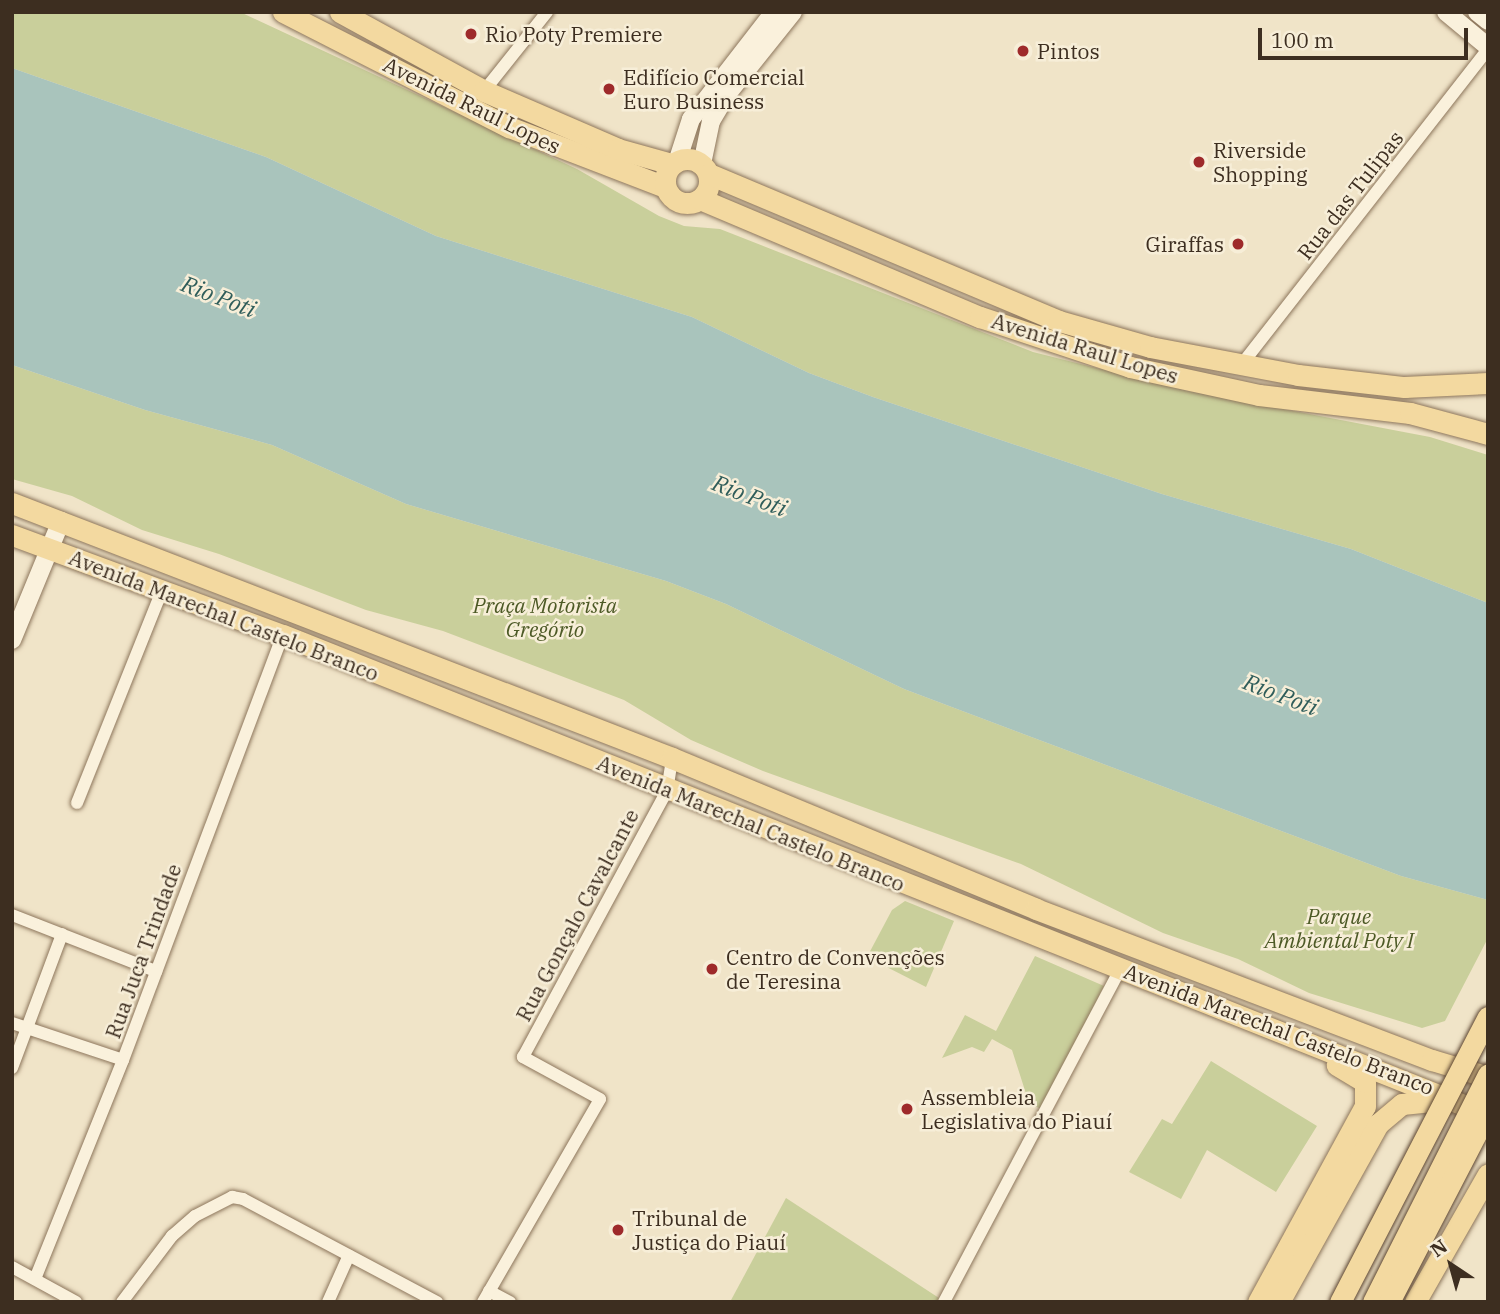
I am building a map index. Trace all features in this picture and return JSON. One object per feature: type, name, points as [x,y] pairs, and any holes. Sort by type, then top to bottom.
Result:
[{"type":"main road","name":"Avenida Raul Lopes","points":[[284,12],[509,127],[665,187]]},
{"type":"main road","name":"Avenida Raul Lopes","points":[[340,12],[484,90],[618,149],[674,162]]},
{"type":"main road","points":[[774,12],[691,119],[665,187],[679,202],[700,199],[709,184],[705,169],[711,121],[728,93],[793,12]]},
{"type":"main road","points":[[1446,12],[1488,48]]},
{"type":"main road","points":[[1477,12],[1488,21]]},
{"type":"main road","points":[[674,162],[691,158],[705,169]]},
{"type":"main road","name":"Avenida Raul Lopes","points":[[705,169],[1059,321],[1150,347],[1242,364],[1404,387],[1488,383]]},
{"type":"main road","name":"Avenida Raul Lopes","points":[[700,199],[980,317],[1130,367],[1259,395],[1409,413],[1488,434]]},
{"type":"main road","name":"Avenida Marechal Castelo Branco","points":[[12,503],[672,758],[1037,909],[1432,1060],[1488,1075]]},
{"type":"main road","points":[[12,640],[61,521]]},
{"type":"main road","name":"Avenida Marechal Castelo Branco","points":[[12,536],[283,635],[667,791],[1488,1113]]},
{"type":"main road","points":[[353,663],[366,639]]},
{"type":"main road","points":[[1001,923],[1011,898]]},
{"type":"main road","points":[[1029,933],[1037,909]]},
{"type":"main road","points":[[1340,1302],[1488,1017]]},
{"type":"main road","points":[[1278,1030],[1365,1082],[1364,1106],[1355,1145],[1279,1302]]},
{"type":"main road","points":[[1373,1302],[1488,1075]]},
{"type":"main road","points":[[1258,1302],[1355,1145],[1402,1104],[1456,1099]]},
{"type":"main road","points":[[1389,1302],[1488,1113]]},
{"type":"main road","points":[[1418,1301],[1488,1174]]},
{"type":"street","points":[[484,90],[547,12]]},
{"type":"street","name":"Rua das Tulipas","points":[[1242,364],[1488,48]]},
{"type":"street","points":[[77,803],[162,591]]},
{"type":"street","name":"Rua Juca Trindade","points":[[35,1279],[123,1060],[283,635]]},
{"type":"street","name":"Rua Gonçalo Cavalcante","points":[[486,1296],[600,1099],[523,1058],[667,791],[672,758]]},
{"type":"street","points":[[12,915],[156,971]]},
{"type":"street","points":[[12,1068],[62,934]]},
{"type":"street","points":[[944,1302],[1121,967]]},
{"type":"street","points":[[12,1023],[123,1060]]},
{"type":"street","points":[[122,1302],[172,1236],[195,1216],[232,1197],[243,1199],[436,1302]]},
{"type":"street","points":[[328,1302],[349,1255]]},
{"type":"street","points":[[12,1267],[70,1300]]},
{"type":"street","points":[[486,1296],[510,1302]]},
{"type":"green space","points":[[12,12],[240,12],[577,169],[659,216],[684,226],[720,229],[1033,352],[1188,391],[1430,437],[1488,455],[1488,603],[1351,549],[1162,494],[873,397],[809,373],[692,317],[436,236],[266,157],[12,68]]},
{"type":"green space","name":"Parque Ambiental Poty I","points":[[12,365],[145,410],[272,445],[406,504],[666,581],[726,604],[904,689],[1401,876],[1488,900],[1488,938],[1445,1021],[1422,1028],[1309,993],[1238,959],[1163,933],[1021,864],[763,771],[691,740],[624,700],[443,631],[366,610],[219,554],[142,530],[72,496],[12,479]]},
{"type":"green space","points":[[905,901],[954,921],[926,987],[867,957],[892,910]]},
{"type":"green space","points":[[1035,956],[1104,986],[1041,1109],[1029,1103],[1012,1050],[992,1039],[984,1052],[972,1047],[942,1058],[965,1015],[996,1031]]},
{"type":"green space","points":[[1211,1061],[1317,1126],[1276,1192],[1207,1150],[1181,1199],[1129,1172],[1162,1119],[1172,1124]]},
{"type":"green space","points":[[786,1198],[939,1298],[936,1302],[730,1302]]},
{"type":"water","name":"Rio Poti","points":[[12,68],[266,157],[436,236],[692,317],[809,373],[873,397],[1162,494],[1351,549],[1488,603],[1488,900],[1401,876],[904,689],[726,604],[666,581],[406,504],[272,445],[145,410],[12,365]]},
{"type":"place","name":"Rio Poty Premiere","points":[[471,34]]},
{"type":"place","name":"Pintos","points":[[1023,51]]},
{"type":"place","name":"Edifício Comercial Euro Business","points":[[609,89]]},
{"type":"place","name":"Riverside Shopping","points":[[1199,162]]},
{"type":"place","name":"Giraffas","points":[[1238,244]]},
{"type":"place","name":"Centro de Convenções de Teresina","points":[[712,969]]},
{"type":"place","name":"Assembleia Legislativa do Piauí","points":[[907,1109]]},
{"type":"place","name":"Tribunal de Justiça do Piauí","points":[[618,1230]]},
{"type":"park label","name":"Praça Motorista Gregório","points":[[545,617]]}]
